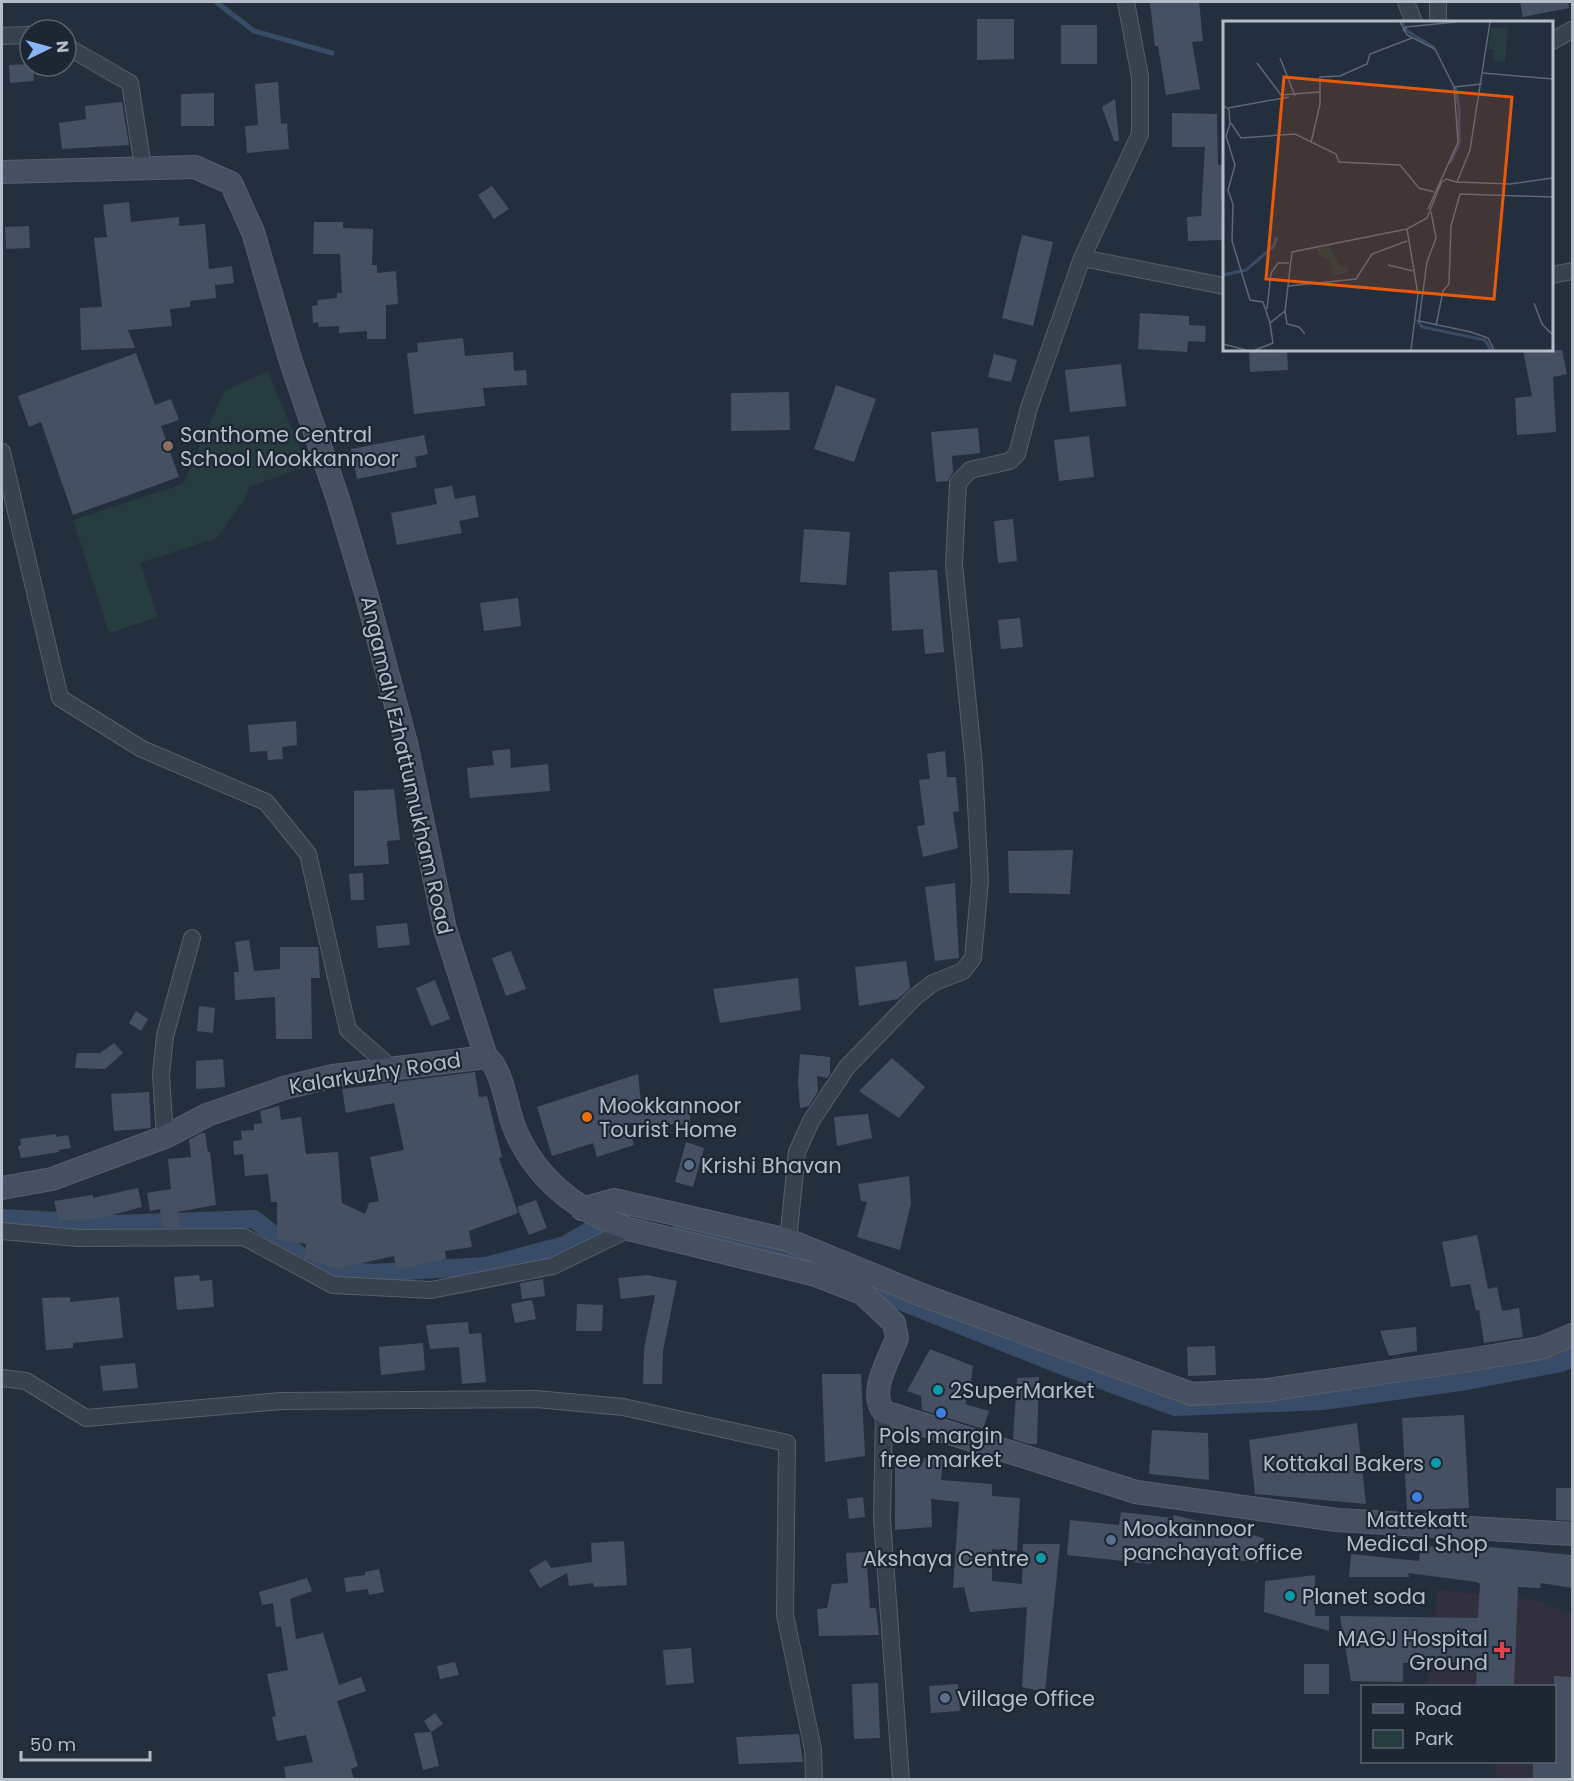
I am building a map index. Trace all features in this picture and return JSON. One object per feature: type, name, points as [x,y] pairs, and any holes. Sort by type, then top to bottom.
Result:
[{"type":"street","points":[[788,1240],[797,1152],[811,1121],[847,1066],[915,997],[933,983],[963,971],[973,958],[980,881],[974,765],[954,564],[958,483],[970,470],[1010,461],[1017,454],[1029,408],[1082,258],[1140,134],[1140,77],[1126,2]]},
{"type":"street","points":[[1406,2],[1414,21]]},
{"type":"street","points":[[1438,2],[1438,21]]},
{"type":"street","points":[[1553,39],[1572,30]]},
{"type":"street","points":[[2,36],[18,36]]},
{"type":"street","points":[[78,53],[130,83],[143,167]]},
{"type":"street","name":"Angamaly Ezhattumukham Road","points":[[2,172],[195,167],[231,183],[244,206],[291,362],[338,499],[383,652],[406,743],[445,929],[486,1057]]},
{"type":"street","points":[[1082,258],[1223,286]]},
{"type":"street","points":[[1553,275],[1572,271]]},
{"type":"street","points":[[2,452],[60,698],[142,748],[266,801],[308,855],[348,1030],[390,1067]]},
{"type":"street","points":[[165,1137],[161,1074],[165,1036],[192,938]]},
{"type":"street","name":"Kalarkuzhy Road","points":[[2,1188],[52,1179],[165,1137],[207,1115],[284,1088],[333,1076],[390,1067],[486,1057],[494,1064],[514,1126],[536,1165],[553,1186],[582,1209],[604,1221],[629,1229],[816,1275],[862,1293],[894,1323],[896,1330],[897,1338],[877,1392],[877,1403],[884,1412]]},
{"type":"street","points":[[582,1209],[614,1200],[788,1240],[922,1295],[1192,1394],[1268,1390],[1474,1359],[1541,1348],[1572,1335]]},
{"type":"street","points":[[2,1231],[78,1238],[244,1237],[333,1285],[431,1290],[553,1266],[629,1229]]},
{"type":"street","points":[[2,1378],[26,1381],[86,1418],[280,1401],[536,1399],[623,1407],[786,1443],[785,1615],[813,1749],[814,1779]]},
{"type":"street","points":[[901,1779],[882,1519],[881,1457],[884,1412],[1136,1492],[1337,1520],[1572,1534]]},
{"type":"shaded area","name":"MAGJ Hospital Ground","points":[[1438,1590],[1534,1600],[1572,1614],[1572,1779],[1497,1779],[1494,1763],[1556,1763],[1556,1685],[1426,1685]]},
{"type":"green space","points":[[268,371],[307,466],[249,487],[245,498],[217,538],[140,563],[158,617],[109,633],[73,520],[183,484],[224,391]]},
{"type":"building","points":[[1199,2],[1203,41],[1192,42],[1200,89],[1166,95],[1158,46],[1155,46],[1150,3]]},
{"type":"building","points":[[1520,2],[1568,2],[1569,8],[1523,17]]},
{"type":"building","points":[[977,19],[1014,19],[1014,59],[977,60]]},
{"type":"building","points":[[1061,25],[1097,25],[1097,64],[1061,64]]},
{"type":"building","points":[[9,65],[18,65],[18,78],[34,78],[34,81],[10,83]]},
{"type":"building","points":[[278,82],[281,124],[287,123],[289,149],[247,153],[245,126],[258,125],[255,84]]},
{"type":"building","points":[[214,93],[214,126],[181,126],[181,94]]},
{"type":"building","points":[[1115,99],[1119,141],[1114,141],[1102,107]]},
{"type":"building","points":[[122,102],[129,145],[62,149],[59,123],[86,119],[85,106]]},
{"type":"building","points":[[1172,113],[1217,114],[1218,165],[1223,165],[1222,240],[1188,241],[1187,217],[1201,216],[1205,147],[1172,147]]},
{"type":"building","points":[[492,186],[509,209],[494,219],[478,195]]},
{"type":"building","points":[[129,202],[131,222],[179,217],[179,226],[205,224],[209,269],[232,266],[234,283],[215,285],[216,298],[190,301],[190,307],[170,309],[172,326],[128,330],[135,348],[81,350],[80,308],[102,307],[94,238],[107,237],[103,205]]},
{"type":"building","points":[[314,222],[343,222],[343,228],[373,229],[372,265],[377,265],[377,273],[396,271],[398,304],[386,305],[386,339],[367,339],[367,331],[339,333],[339,326],[319,327],[318,322],[313,323],[312,306],[318,305],[317,300],[337,298],[337,293],[342,293],[340,254],[313,254]]},
{"type":"building","points":[[29,226],[30,248],[6,249],[5,227]]},
{"type":"building","points":[[1022,235],[1053,242],[1033,326],[1002,318]]},
{"type":"building","points":[[1140,313],[1189,316],[1189,325],[1206,326],[1205,342],[1188,341],[1187,352],[1138,349]]},
{"type":"building","points":[[463,338],[465,356],[513,352],[514,371],[526,370],[527,385],[483,388],[485,406],[414,414],[407,353],[418,352],[417,343]]},
{"type":"building","points":[[1562,350],[1567,374],[1553,377],[1556,432],[1517,435],[1515,398],[1532,396],[1523,351]]},
{"type":"building","points":[[1249,351],[1287,351],[1288,370],[1250,372]]},
{"type":"building","points":[[136,353],[155,405],[171,399],[179,420],[161,426],[179,477],[73,515],[41,422],[29,427],[18,396]]},
{"type":"building","points":[[994,354],[1017,360],[1011,382],[988,377]]},
{"type":"building","points":[[1121,364],[1126,406],[1070,412],[1065,370]]},
{"type":"building","points":[[836,385],[876,399],[854,462],[814,449]]},
{"type":"building","points":[[789,392],[790,430],[731,431],[731,393]]},
{"type":"building","points":[[978,428],[980,453],[952,456],[953,472],[948,481],[936,482],[931,432]]},
{"type":"building","points":[[424,435],[428,454],[415,457],[417,467],[357,479],[351,449]]},
{"type":"building","points":[[1089,436],[1094,477],[1059,481],[1054,440]]},
{"type":"building","points":[[452,486],[455,499],[475,495],[479,517],[459,521],[462,533],[397,545],[391,513],[437,504],[434,489]]},
{"type":"building","points":[[1013,519],[1017,561],[998,563],[994,521]]},
{"type":"building","points":[[804,529],[850,532],[846,585],[800,582]]},
{"type":"building","points":[[937,570],[944,652],[925,654],[923,629],[892,631],[889,572]]},
{"type":"building","points":[[518,598],[521,626],[484,631],[480,603]]},
{"type":"building","points":[[1020,618],[1023,647],[1001,649],[998,620]]},
{"type":"building","points":[[296,721],[297,745],[282,747],[283,759],[268,760],[267,751],[250,752],[248,725]]},
{"type":"building","points":[[510,749],[511,768],[548,764],[550,791],[470,798],[467,768],[494,765],[492,751]]},
{"type":"building","points":[[945,751],[947,777],[956,777],[959,811],[953,812],[958,848],[923,857],[917,826],[925,825],[919,780],[930,779],[927,754]]},
{"type":"building","points":[[394,789],[400,840],[387,841],[389,864],[354,866],[354,791]]},
{"type":"building","points":[[1073,850],[1070,894],[1009,893],[1008,851]]},
{"type":"building","points":[[363,873],[364,900],[351,900],[349,874]]},
{"type":"building","points":[[955,883],[959,958],[935,961],[925,887]]},
{"type":"building","points":[[407,923],[410,945],[378,948],[376,926]]},
{"type":"building","points":[[249,940],[254,971],[280,969],[280,947],[318,947],[320,978],[311,978],[312,1039],[276,1039],[275,997],[235,1000],[234,972],[239,972],[235,942]]},
{"type":"building","points":[[511,951],[526,989],[506,996],[492,958]]},
{"type":"building","points":[[906,961],[910,988],[898,999],[859,1006],[855,967]]},
{"type":"building","points":[[798,978],[801,1010],[720,1023],[713,989]]},
{"type":"building","points":[[435,980],[450,1019],[431,1026],[416,988]]},
{"type":"building","points":[[199,1006],[215,1008],[213,1033],[197,1031]]},
{"type":"building","points":[[136,1011],[148,1019],[141,1031],[129,1023]]},
{"type":"building","points":[[114,1043],[123,1053],[105,1069],[75,1068],[77,1053],[100,1053]]},
{"type":"building","points":[[800,1054],[830,1057],[830,1074],[827,1078],[817,1076],[818,1091],[809,1106],[800,1108],[798,1081]]},
{"type":"building","points":[[892,1058],[925,1087],[899,1118],[859,1091]]},
{"type":"building","points":[[223,1059],[225,1087],[196,1089],[196,1061]]},
{"type":"building","points":[[475,1072],[479,1097],[487,1096],[502,1157],[499,1158],[518,1213],[469,1231],[472,1247],[445,1251],[446,1259],[396,1270],[394,1256],[344,1267],[343,1270],[304,1258],[306,1244],[277,1239],[277,1202],[271,1202],[268,1174],[245,1176],[243,1154],[234,1155],[233,1141],[242,1140],[241,1131],[254,1130],[254,1124],[262,1123],[260,1111],[279,1106],[281,1120],[301,1117],[306,1154],[338,1152],[342,1203],[365,1214],[369,1203],[379,1201],[370,1157],[404,1150],[394,1103],[346,1113],[342,1089]]},
{"type":"building","name":"Mookkannoor Tourist Home","points":[[638,1074],[641,1103],[690,1105],[690,1125],[627,1123],[634,1145],[597,1157],[593,1143],[552,1156],[537,1107]]},
{"type":"building","points":[[149,1092],[151,1128],[114,1131],[111,1094]]},
{"type":"building","points":[[868,1114],[872,1138],[837,1146],[834,1117]]},
{"type":"building","points":[[205,1133],[208,1152],[210,1152],[216,1205],[177,1212],[181,1227],[162,1227],[160,1209],[150,1211],[147,1193],[171,1189],[168,1159],[191,1157],[189,1140]]},
{"type":"building","points":[[56,1134],[56,1137],[68,1135],[71,1148],[21,1158],[18,1146],[21,1145],[20,1139]]},
{"type":"building","name":"Krishi Bhavan","points":[[686,1142],[704,1148],[693,1187],[675,1182]]},
{"type":"building","points":[[909,1176],[911,1203],[900,1250],[857,1237],[867,1202],[861,1201],[858,1184]]},
{"type":"building","points":[[138,1188],[142,1207],[97,1219],[59,1220],[54,1201],[93,1195],[93,1198]]},
{"type":"building","points":[[536,1200],[547,1228],[529,1235],[517,1207]]},
{"type":"building","points":[[1477,1235],[1488,1289],[1497,1287],[1502,1311],[1519,1308],[1523,1337],[1484,1343],[1479,1310],[1476,1311],[1470,1284],[1451,1287],[1442,1242]]},
{"type":"building","points":[[199,1275],[200,1281],[212,1280],[214,1307],[177,1310],[174,1277]]},
{"type":"building","points":[[647,1275],[677,1281],[663,1351],[662,1384],[643,1384],[644,1349],[655,1295],[621,1299],[618,1278]]},
{"type":"building","points":[[543,1279],[545,1296],[522,1299],[520,1283]]},
{"type":"building","points":[[70,1297],[70,1302],[119,1297],[123,1338],[73,1343],[73,1348],[46,1350],[42,1298]]},
{"type":"building","points":[[532,1300],[536,1319],[515,1323],[511,1304]]},
{"type":"building","points":[[577,1304],[603,1305],[602,1331],[576,1331]]},
{"type":"building","points":[[468,1322],[469,1334],[481,1333],[486,1382],[462,1384],[459,1347],[430,1349],[426,1325]]},
{"type":"building","points":[[1416,1327],[1417,1351],[1389,1356],[1380,1331]]},
{"type":"building","points":[[423,1343],[425,1370],[381,1375],[379,1347]]},
{"type":"building","points":[[1215,1346],[1216,1375],[1188,1376],[1187,1347]]},
{"type":"building","name":"2SuperMarket","points":[[930,1349],[973,1366],[970,1389],[965,1404],[989,1411],[983,1429],[922,1410],[921,1396],[907,1391]]},
{"type":"building","points":[[135,1363],[138,1388],[103,1391],[100,1366]]},
{"type":"building","points":[[822,1374],[861,1374],[865,1456],[825,1462]]},
{"type":"building","points":[[1039,1377],[1037,1444],[1029,1444],[1013,1439],[1017,1378]]},
{"type":"building","name":"Kottakal Bakers","points":[[1464,1415],[1469,1508],[1407,1510],[1402,1418]]},
{"type":"building","points":[[1357,1423],[1366,1504],[1255,1494],[1249,1440]]},
{"type":"building","points":[[1152,1430],[1208,1433],[1209,1480],[1149,1474]]},
{"type":"building","points":[[924,1458],[943,1460],[941,1480],[992,1484],[992,1496],[1020,1498],[1017,1551],[992,1549],[992,1581],[1022,1584],[1023,1544],[1060,1544],[1045,1692],[1022,1687],[1027,1607],[970,1612],[964,1587],[953,1588],[959,1502],[931,1499],[932,1527],[895,1530],[895,1462],[923,1463]]},
{"type":"building","points":[[1556,1488],[1572,1488],[1572,1521],[1556,1520]]},
{"type":"building","points":[[863,1497],[865,1517],[849,1519],[847,1499]]},
{"type":"building","points":[[1121,1512],[1173,1518],[1174,1515],[1264,1538],[1259,1562],[1152,1554],[1151,1564],[1067,1555],[1070,1520],[1119,1525]]},
{"type":"building","points":[[624,1541],[627,1585],[594,1587],[593,1583],[569,1586],[567,1573],[540,1588],[529,1570],[546,1560],[551,1568],[592,1562],[591,1543]]},
{"type":"building","points":[[1421,1545],[1479,1553],[1480,1546],[1572,1555],[1572,1588],[1541,1583],[1540,1588],[1518,1587],[1514,1685],[1476,1685],[1477,1662],[1403,1663],[1403,1682],[1351,1681],[1340,1616],[1478,1618],[1480,1584],[1477,1582],[1408,1573],[1409,1577],[1349,1577],[1351,1554],[1419,1561]]},
{"type":"building","points":[[866,1552],[870,1608],[876,1608],[879,1635],[819,1636],[817,1609],[827,1608],[832,1584],[848,1583],[846,1553]]},
{"type":"building","points":[[379,1569],[384,1592],[369,1595],[368,1589],[346,1592],[344,1578],[365,1575],[365,1572]]},
{"type":"building","name":"Planet soda","points":[[1315,1575],[1315,1616],[1329,1616],[1329,1631],[1264,1612],[1265,1581]]},
{"type":"building","points":[[307,1578],[312,1591],[290,1599],[296,1639],[323,1633],[339,1685],[361,1677],[366,1691],[337,1701],[358,1766],[351,1769],[354,1779],[286,1779],[284,1767],[313,1762],[306,1735],[277,1741],[272,1717],[276,1716],[267,1674],[288,1670],[281,1626],[276,1627],[273,1603],[262,1605],[259,1592]]},
{"type":"building","points":[[691,1648],[694,1683],[666,1685],[663,1650]]},
{"type":"building","points":[[455,1662],[459,1675],[440,1679],[437,1666]]},
{"type":"building","points":[[1304,1664],[1329,1664],[1329,1694],[1304,1694]]},
{"type":"building","points":[[1554,1676],[1572,1677],[1572,1779],[1533,1779],[1533,1763],[1556,1763],[1556,1685],[1554,1685]]},
{"type":"building","points":[[878,1683],[880,1738],[854,1739],[852,1684]]},
{"type":"building","name":"Village Office","points":[[958,1684],[960,1711],[931,1713],[929,1686]]},
{"type":"building","points":[[435,1713],[443,1724],[431,1732],[424,1721]]},
{"type":"building","points":[[431,1732],[439,1766],[423,1770],[414,1733]]},
{"type":"building","points":[[799,1734],[803,1762],[739,1764],[736,1737]]},
{"type":"waterway","points":[[216,2],[254,31],[332,53]]},
{"type":"waterway","points":[[2,1218],[116,1224],[254,1219],[316,1268],[373,1273],[486,1266],[565,1245],[604,1222]]},
{"type":"waterway","points":[[682,1227],[774,1250],[816,1267]]},
{"type":"waterway","points":[[855,1283],[1060,1365],[1175,1407],[1323,1401],[1467,1381],[1561,1363],[1572,1357]]},
{"type":"place","name":"Santhome Central School Mookkannoor","points":[[168,446]]},
{"type":"place","name":"Mookkannoor Tourist Home","points":[[587,1117]]},
{"type":"place","name":"Krishi Bhavan","points":[[689,1165]]},
{"type":"place","name":"2SuperMarket","points":[[938,1390]]},
{"type":"place","name":"Pols margin free market","points":[[941,1413]]},
{"type":"place","name":"Kottakal Bakers","points":[[1436,1463]]},
{"type":"place","name":"Mattekatt Medical Shop","points":[[1417,1497]]},
{"type":"place","name":"Mookannoor panchayat office","points":[[1111,1540]]},
{"type":"place","name":"Akshaya Centre","points":[[1041,1558]]},
{"type":"place","name":"Planet soda","points":[[1290,1596]]},
{"type":"place","name":"MAGJ Hospital Ground","points":[[1502,1650]]},
{"type":"place","name":"Village Office","points":[[945,1698]]}]
